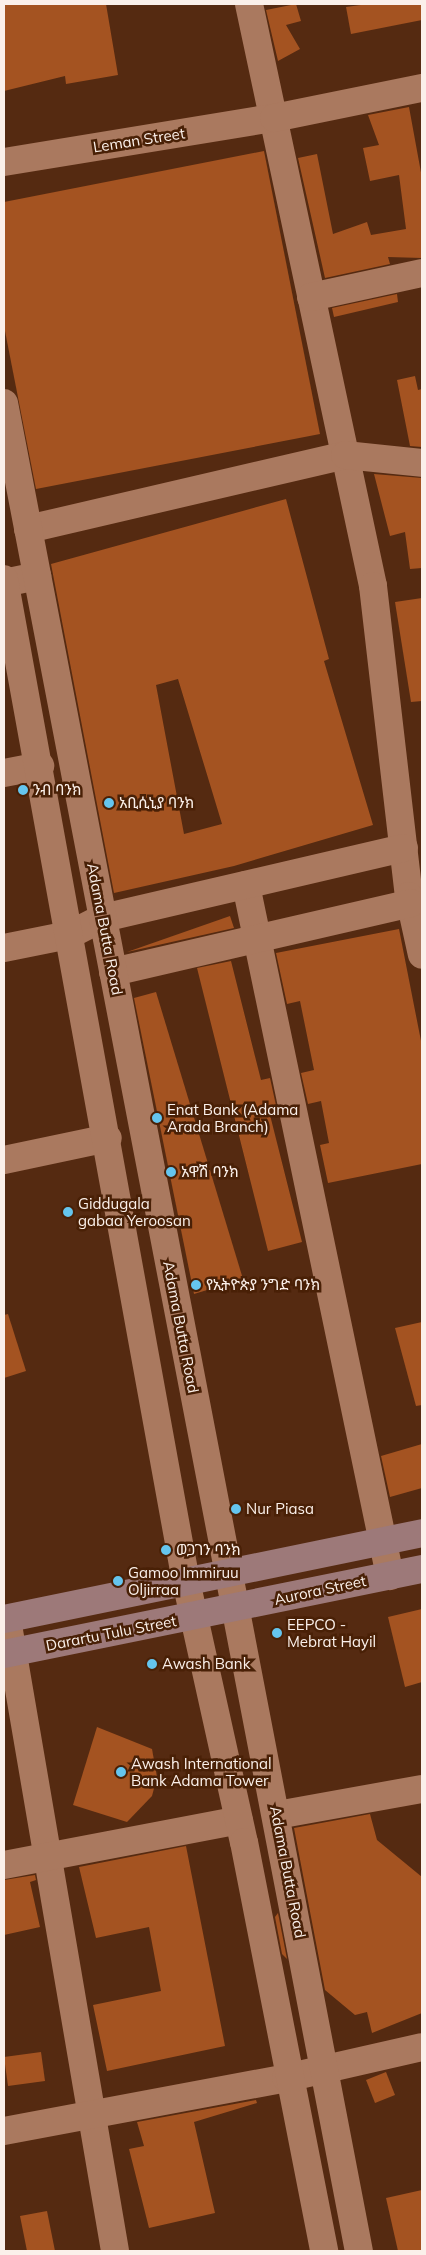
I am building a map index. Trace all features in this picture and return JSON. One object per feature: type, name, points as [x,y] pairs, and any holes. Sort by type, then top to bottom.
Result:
[{"type":"main road","points":[[5,1619],[422,1533]]},
{"type":"main road","name":"Aurora Street","points":[[216,1611],[422,1569]]},
{"type":"main road","name":"Darartu Tulu Street","points":[[8,1654],[216,1611]]},
{"type":"street","points":[[249,4],[373,586],[411,903],[422,955]]},
{"type":"street","name":"Leman Street","points":[[4,162],[274,118],[422,88]]},
{"type":"street","points":[[312,297],[422,273]]},
{"type":"street","name":"Adama Butta Road","points":[[4,403],[230,1572],[216,1611],[239,1820],[286,2078],[324,2251]]},
{"type":"street","points":[[28,529],[345,455],[422,463]]},
{"type":"street","points":[[4,582],[37,576]]},
{"type":"street","name":"Adama Butta Road","points":[[4,582],[40,766],[69,935],[108,1138],[186,1581],[216,1611],[277,1815],[327,2068],[359,2251]]},
{"type":"street","points":[[4,773],[40,766]]},
{"type":"street","points":[[4,948],[69,935],[103,918],[404,848]]},
{"type":"street","points":[[246,885],[390,1576]]},
{"type":"street","points":[[113,972],[411,903]]},
{"type":"street","points":[[4,1160],[108,1138]]},
{"type":"street","points":[[5,1619],[8,1654],[48,1856],[115,2251]]},
{"type":"street","points":[[277,1815],[422,1789]]},
{"type":"street","points":[[4,1865],[239,1820]]},
{"type":"street","points":[[4,2131],[286,2078],[422,2047]]},
{"type":"building","points":[[4,4],[106,4],[118,75],[66,84],[65,76],[4,91]]},
{"type":"building","points":[[296,4],[301,21],[286,25],[300,49],[278,61],[266,10]]},
{"type":"building","points":[[368,4],[422,4],[422,20],[351,34],[346,7]]},
{"type":"building","points":[[409,107],[422,178],[422,258],[388,257],[390,264],[325,278],[298,158],[317,154],[333,234],[367,222],[371,235],[406,229],[399,175],[370,181],[363,148],[379,145],[368,115]]},
{"type":"building","points":[[264,151],[320,434],[36,489],[4,326],[4,202]]},
{"type":"building","points":[[397,294],[398,302],[334,317],[332,308]]},
{"type":"building","points":[[415,376],[418,390],[422,389],[422,447],[410,446],[397,380]]},
{"type":"building","points":[[374,474],[422,478],[422,568],[410,569],[405,532],[390,536]]},
{"type":"building","points":[[286,499],[329,659],[324,661],[373,825],[234,866],[114,893],[51,564]],"holes":[[[178,679],[222,824],[184,834],[156,685]]]},
{"type":"building","points":[[422,598],[422,701],[411,702],[395,602]]},
{"type":"building","points":[[230,916],[234,928],[127,952]]},
{"type":"building","points":[[399,929],[422,1046],[422,1164],[328,1183],[320,1145],[329,1143],[321,1101],[308,1104],[301,1073],[314,1070],[300,1001],[287,1004],[276,953]]},
{"type":"building","points":[[231,961],[261,1080],[270,1078],[277,1110],[269,1111],[302,1242],[268,1251],[197,968]]},
{"type":"building","points":[[156,992],[243,1279],[194,1294],[134,998]]},
{"type":"building","points":[[8,1314],[26,1371],[4,1378],[4,1315]]},
{"type":"building","points":[[422,1322],[422,1405],[416,1406],[395,1328]]},
{"type":"building","points":[[422,1444],[422,1488],[390,1497],[381,1456]]},
{"type":"building","points":[[422,1609],[422,1682],[405,1687],[388,1617]]},
{"type":"building","name":"Awash International Bank Adama Tower","points":[[97,1727],[152,1749],[157,1777],[152,1796],[127,1822],[73,1805]]},
{"type":"building","points":[[370,1814],[377,1840],[422,1877],[422,2013],[372,2033],[367,2012],[355,2015],[325,1990],[294,1828]]},
{"type":"building","points":[[186,1846],[225,2046],[107,2071],[93,2005],[161,1991],[149,1927],[96,1938],[79,1867]]},
{"type":"building","points":[[35,1875],[36,1880],[30,1882],[40,1927],[4,1935],[4,1880]]},
{"type":"building","points":[[278,1913],[287,1959],[282,1954],[275,1917]]},
{"type":"building","points":[[41,2052],[45,2081],[8,2086],[4,2057]]},
{"type":"building","points":[[386,2072],[395,2095],[375,2103],[366,2080]]},
{"type":"building","points":[[256,2100],[257,2103],[194,2122],[215,2213],[149,2228],[129,2149],[144,2146],[137,2122]]},
{"type":"building","points":[[422,2190],[422,2251],[398,2251],[386,2198]]},
{"type":"building","points":[[47,2211],[55,2251],[27,2251],[20,2216]]},
{"type":"place","name":"ንብ ባንክ","points":[[23,790]]},
{"type":"place","name":"አቢሲኒያ ባንክ","points":[[109,803]]},
{"type":"place","name":"Enat Bank (Adama Arada Branch)","points":[[157,1118]]},
{"type":"place","name":"አዋሽ ባንክ","points":[[171,1172]]},
{"type":"place","name":"Giddugala gabaa Yeroosan","points":[[68,1212]]},
{"type":"place","name":"የኢትዮጵያ ንግድ ባንክ","points":[[196,1285]]},
{"type":"place","name":"Nur Piasa","points":[[236,1509]]},
{"type":"place","name":"ወጋገን ባንክ","points":[[166,1550]]},
{"type":"place","name":"Gamoo Immiruu Oljirraa","points":[[118,1581]]},
{"type":"place","name":"EEPCO - Mebrat Hayil","points":[[277,1633]]},
{"type":"place","name":"Awash Bank","points":[[152,1664]]},
{"type":"place","name":"Awash International Bank Adama Tower","points":[[121,1772]]}]
